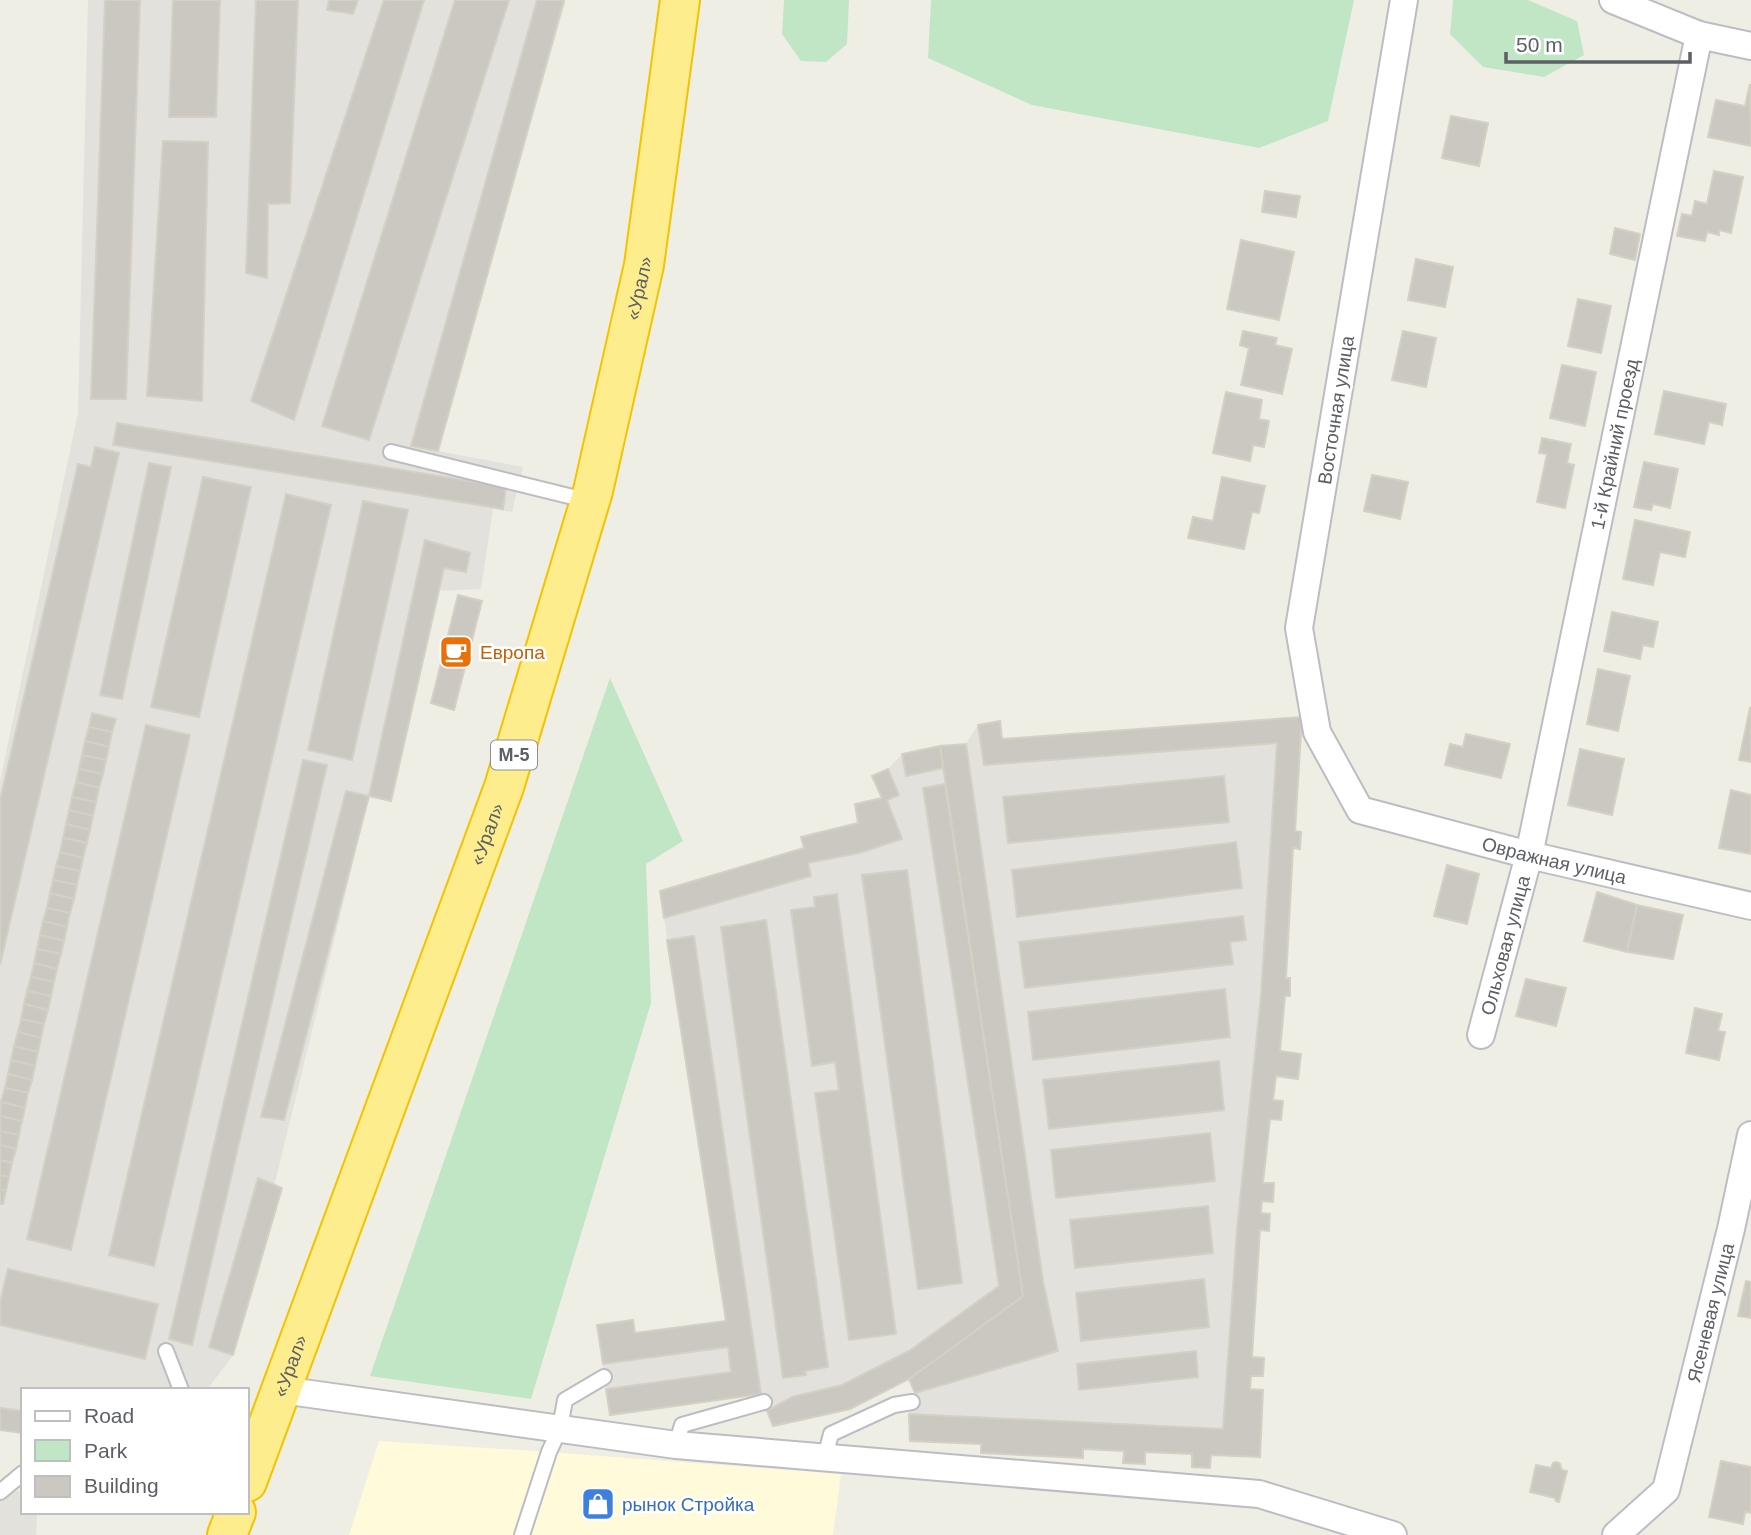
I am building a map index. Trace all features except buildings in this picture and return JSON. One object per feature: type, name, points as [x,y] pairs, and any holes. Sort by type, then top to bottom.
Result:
[{"type":"highway","name":"«Урал»","points":[[248,1479],[504,787],[590,501],[644,265],[680,0]]},
{"type":"highway","points":[[227,1535],[235,1514]]},
{"type":"street","name":"Восточная улица","points":[[1360,810],[1317,732],[1299,628],[1404,0]]},
{"type":"street","points":[[1614,0],[1699,35],[1751,46]]},
{"type":"street","name":"1-й Крайний проезд","points":[[1529,855],[1699,35]]},
{"type":"street","name":"Овражная улица","points":[[1360,810],[1529,855],[1751,906]]},
{"type":"street","name":"Ольховая улица","points":[[1481,1035],[1529,855]]},
{"type":"street","name":"Ясеневая улица","points":[[1616,1535],[1666,1490],[1731,1229],[1751,1135]]},
{"type":"street","points":[[282,1390],[676,1445],[1259,1494],[1377,1533]]},
{"type":"lane","points":[[391,452],[590,501]]},
{"type":"lane","points":[[166,1351],[180,1388]]},
{"type":"lane","points":[[522,1535],[549,1452],[560,1428],[565,1400],[604,1377]]},
{"type":"lane","points":[[676,1445],[682,1425],[764,1402]]},
{"type":"lane","points":[[825,1457],[831,1434],[894,1405],[912,1402]]},
{"type":"lane","points":[[0,1492],[21,1475]]},
{"type":"shaded area","points":[[88,0],[566,0],[438,451],[523,467],[512,512],[493,509],[481,589],[438,591],[391,801],[369,797],[233,1355],[208,1388],[21,1388],[21,1425],[0,1421],[0,781],[78,413]]},
{"type":"shaded area","points":[[1302,717],[1295,831],[1300,849],[1293,849],[1286,977],[1290,978],[1290,996],[1285,996],[1280,1050],[1301,1054],[1298,1079],[1276,1077],[1273,1100],[1283,1101],[1281,1120],[1270,1119],[1263,1182],[1274,1183],[1273,1202],[1262,1202],[1261,1213],[1270,1214],[1269,1231],[1260,1230],[1252,1357],[1264,1358],[1263,1376],[1251,1376],[1250,1389],[1263,1390],[1260,1457],[1211,1455],[1210,1468],[1192,1467],[1192,1454],[1146,1452],[1145,1464],[1123,1463],[1123,1451],[1084,1449],[1083,1458],[981,1453],[981,1444],[910,1441],[909,1414],[915,1393],[908,1379],[850,1409],[773,1426],[761,1394],[610,1415],[597,1325],[633,1320],[636,1333],[726,1321],[660,891],[804,848],[801,837],[858,823],[855,804],[882,798],[872,776],[888,769],[902,754],[966,744],[978,725],[1000,721],[1003,739]]},
{"type":"shaded area","name":"рынок Стройка","points":[[379,1441],[841,1474],[833,1535],[349,1535]]},
{"type":"shaded area","points":[[0,1488],[21,1492],[21,1514],[37,1514],[36,1535],[0,1535]]},
{"type":"green space","points":[[784,0],[849,0],[847,44],[826,62],[801,61],[782,34]]},
{"type":"green space","points":[[931,0],[1354,0],[1328,121],[1259,148],[1032,105],[928,58]]},
{"type":"green space","points":[[1453,0],[1528,0],[1577,21],[1584,55],[1544,77],[1483,67],[1450,34]]},
{"type":"green space","points":[[610,678],[683,841],[646,864],[651,1003],[531,1399],[370,1376]]},
{"type":"place","name":"Европа","points":[[456,652]]},
{"type":"place","name":"рынок Стройка","points":[[598,1504]]}]
